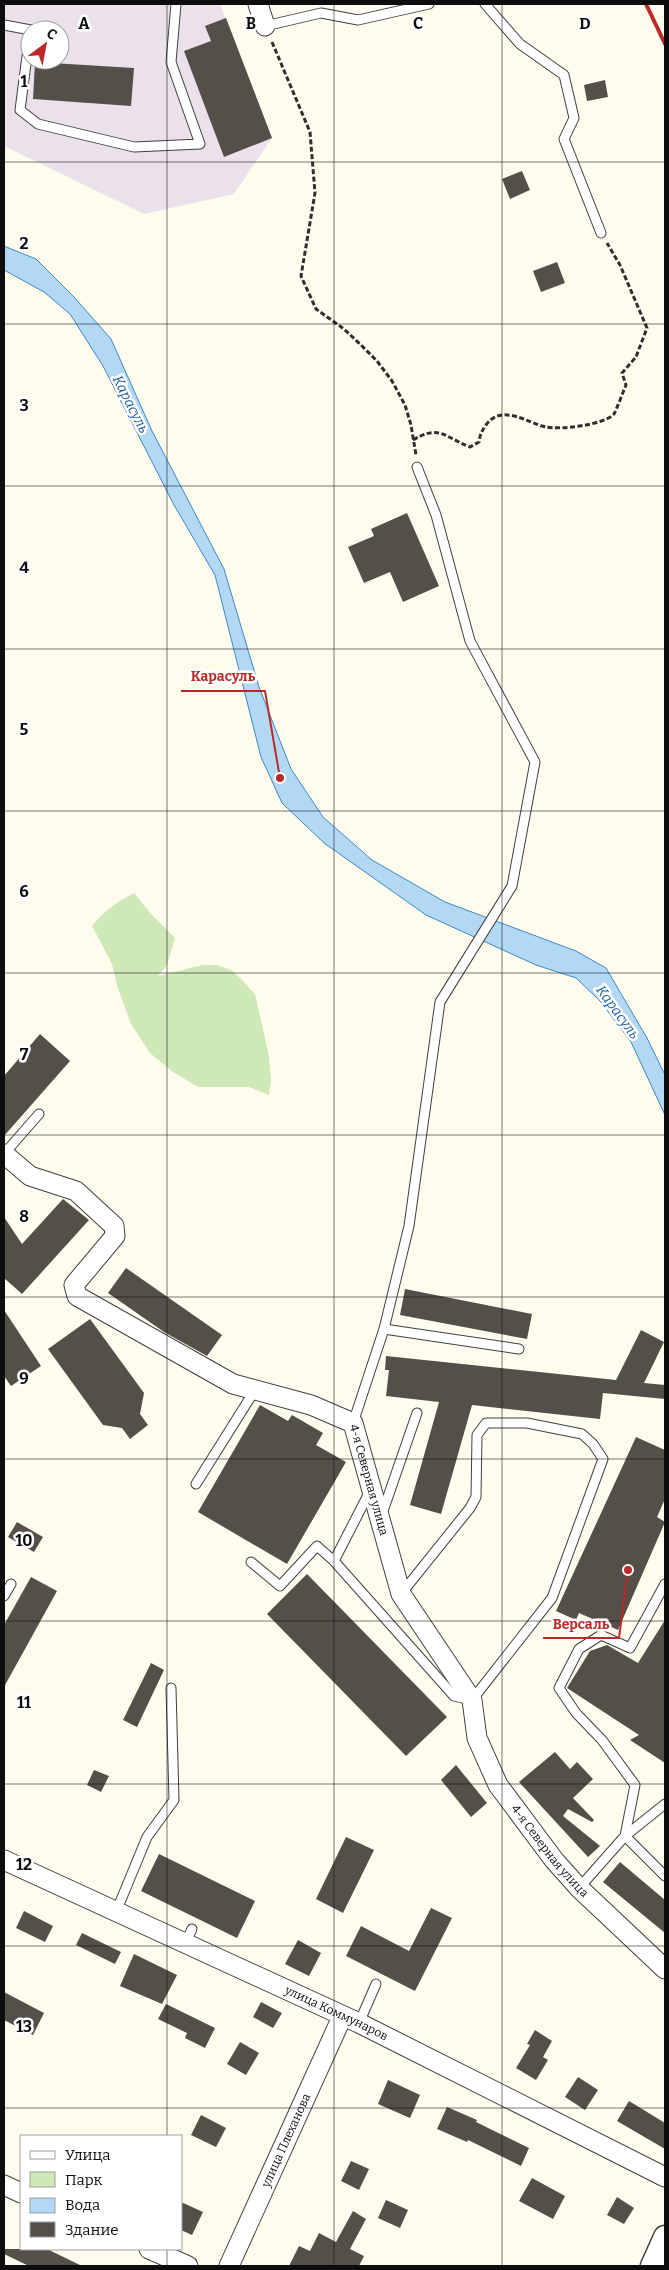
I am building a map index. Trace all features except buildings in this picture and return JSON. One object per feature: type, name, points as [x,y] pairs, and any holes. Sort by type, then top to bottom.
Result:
[{"type":"street","points":[[258,4],[264,26]]},
{"type":"street","name":"4-я Северная улица","points":[[4,1154],[30,1176],[76,1191],[114,1226],[115,1236],[74,1285],[77,1296],[233,1384],[311,1405],[352,1423],[401,1594],[472,1700],[477,1738],[498,1785],[554,1860],[579,1888],[665,1969]]},
{"type":"street","name":"улица Коммунаров","points":[[4,1860],[116,1912],[189,1936],[351,2020],[665,2177]]},
{"type":"street","name":"улица Плеханова","points":[[229,2266],[351,2020]]},
{"type":"street","points":[[4,2185],[20,2193]]},
{"type":"street","points":[[652,2266],[665,2237]]},
{"type":"street","points":[[151,2250],[188,2266]]},
{"type":"lane","points":[[25,70],[20,110],[38,124],[134,147],[200,144],[171,62],[176,4]]},
{"type":"lane","points":[[264,26],[321,12],[358,20],[429,4]]},
{"type":"lane","points":[[485,4],[520,44],[564,75],[574,118],[564,139],[601,233]]},
{"type":"lane","points":[[4,26],[20,30]]},
{"type":"lane","points":[[352,1423],[384,1329],[409,1226],[440,1002],[454,976],[512,886],[535,762],[470,641],[436,515],[417,467]]},
{"type":"lane","points":[[4,1154],[39,1114]]},
{"type":"lane","points":[[384,1329],[519,1349]]},
{"type":"lane","points":[[196,1484],[255,1390]]},
{"type":"lane","points":[[380,1518],[417,1413]]},
{"type":"lane","points":[[251,1562],[280,1586],[317,1546],[334,1562],[454,1696],[472,1700],[552,1598],[603,1459],[593,1444],[582,1434],[527,1423],[486,1423],[477,1435],[476,1497],[470,1508],[401,1594]]},
{"type":"lane","points":[[334,1562],[371,1488]]},
{"type":"lane","points":[[4,1596],[11,1584]]},
{"type":"lane","points":[[625,1836],[635,1785],[602,1740],[576,1713],[559,1688],[579,1649],[601,1635],[630,1648],[665,1584]]},
{"type":"lane","points":[[116,1912],[147,1837],[174,1800],[171,1688]]},
{"type":"lane","points":[[579,1888],[625,1836],[665,1804]]},
{"type":"lane","points":[[625,1836],[665,1876]]},
{"type":"lane","points":[[351,2020],[376,1984]]},
{"type":"path","points":[[264,26],[310,132],[315,193],[301,276],[316,309],[344,329],[361,345],[377,361],[392,382],[405,405],[413,440],[427,432],[437,431],[470,447],[479,442],[480,434],[490,420],[500,415],[514,415],[548,428],[578,427],[603,420],[614,414],[626,386],[622,373],[636,357],[647,328],[620,265],[601,233]]},
{"type":"shaded area","points":[[4,4],[220,4],[272,138],[234,194],[144,214],[4,146]]},
{"type":"green space","points":[[134,893],[151,914],[175,938],[167,965],[158,976],[202,965],[217,965],[231,970],[255,994],[269,1056],[271,1080],[269,1095],[249,1087],[198,1087],[173,1072],[150,1053],[131,1024],[117,986],[112,964],[92,926],[111,907]]},
{"type":"water","points":[[4,246],[36,259],[74,297],[111,339],[152,431],[224,569],[259,687],[291,769],[323,817],[372,860],[445,902],[576,951],[606,968],[647,1038],[665,1075],[665,1115],[631,1042],[600,1001],[576,978],[536,965],[426,915],[324,843],[282,803],[261,757],[215,575],[174,505],[103,366],[70,314],[44,292],[4,270]]},
{"type":"railway","points":[[646,4],[665,44]]},
{"type":"place","name":"Карасуль","points":[[280,778]]},
{"type":"place","name":"Версаль","points":[[628,1570]]}]
